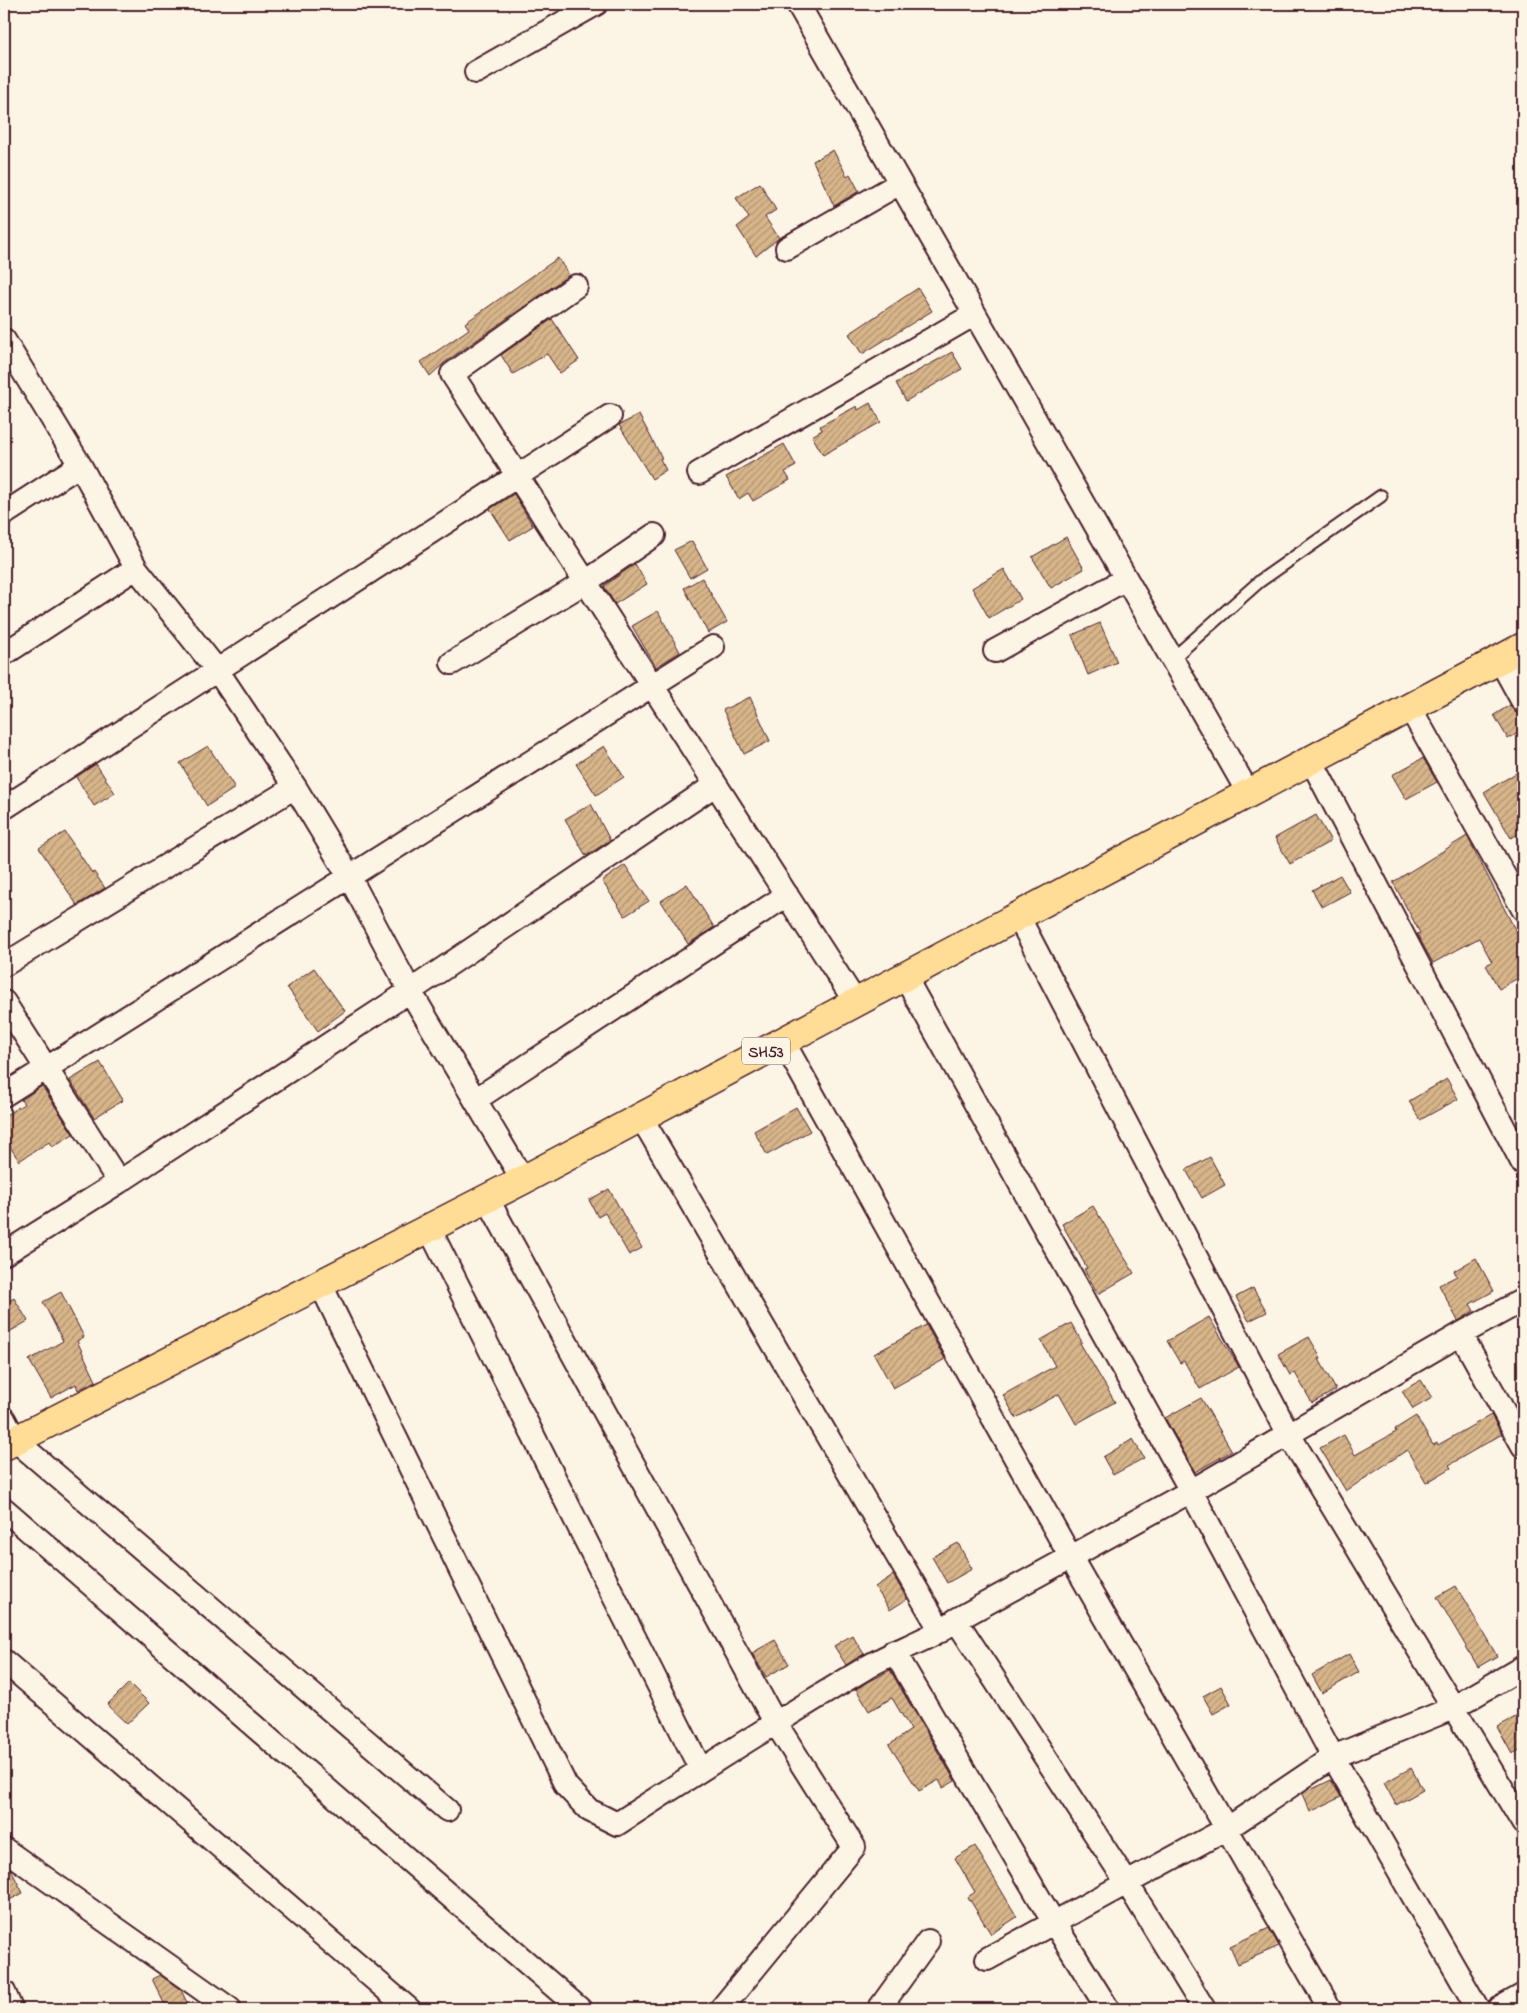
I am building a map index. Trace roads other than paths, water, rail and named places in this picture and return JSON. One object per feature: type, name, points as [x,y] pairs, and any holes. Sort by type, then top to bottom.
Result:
[{"type":"main road","name":"SH53","points":[[7,1435],[320,1284],[523,1180],[1248,794],[1409,706],[1512,654]]},
{"type":"street","points":[[476,72],[596,4]]},
{"type":"street","points":[[798,4],[1248,794]]},
{"type":"street","points":[[787,248],[900,183]]},
{"type":"street","points":[[576,286],[452,374],[519,475],[715,785],[856,1002]]},
{"type":"street","points":[[698,473],[975,314]]},
{"type":"street","points":[[4,340],[10,364],[80,465],[136,568],[217,670],[294,787],[350,878],[410,991],[523,1180]]},
{"type":"street","points":[[4,808],[610,416]]},
{"type":"street","points":[[4,514],[80,465]]},
{"type":"street","points":[[452,663],[587,581],[654,535]]},
{"type":"street","points":[[4,654],[136,568]]},
{"type":"street","points":[[995,651],[1126,579]]},
{"type":"street","points":[[4,1095],[350,878],[712,647]]},
{"type":"street","points":[[1512,654],[1523,702]]},
{"type":"street","points":[[1409,706],[1523,909]]},
{"type":"street","points":[[1311,760],[1523,1164]]},
{"type":"street","points":[[4,1254],[118,1182],[410,991],[715,785]]},
{"type":"street","points":[[4,965],[294,787]]},
{"type":"street","points":[[475,1100],[787,895]]},
{"type":"street","points":[[1018,916],[1288,1433],[1523,1823]]},
{"type":"street","points":[[905,977],[1191,1491],[1333,1757],[1478,2009]]},
{"type":"street","points":[[4,1002],[118,1182]]},
{"type":"street","points":[[783,1041],[1070,1556],[1228,1828],[1330,2009]]},
{"type":"street","points":[[641,1117],[949,1626],[1127,1883],[1204,2009]]},
{"type":"street","points":[[487,1198],[775,1722],[854,1847],[721,2009]]},
{"type":"street","points":[[430,1228],[701,1770]]},
{"type":"street","points":[[320,1284],[566,1786],[589,1810],[617,1824],[775,1722],[894,1651],[949,1626],[1070,1556],[1191,1491],[1288,1433],[1523,1300]]},
{"type":"street","points":[[1461,1334],[1523,1446]]},
{"type":"street","points":[[7,1435],[447,1810]]},
{"type":"street","points":[[4,1510],[580,2009]]},
{"type":"street","points":[[894,1651],[1054,1923],[1108,2009]]},
{"type":"street","points":[[4,1661],[408,2009]]},
{"type":"street","points":[[987,1959],[1228,1828],[1333,1757],[1452,1708],[1520,1675]]},
{"type":"street","points":[[4,1849],[230,2009]]},
{"type":"street","points":[[878,2009],[928,1941]]},
{"type":"street","points":[[4,1993],[11,2009]]},
{"type":"street","points":[[1498,2009],[1523,1995]]},
{"type":"lane","points":[[1172,658],[1260,581],[1380,496]]}]
